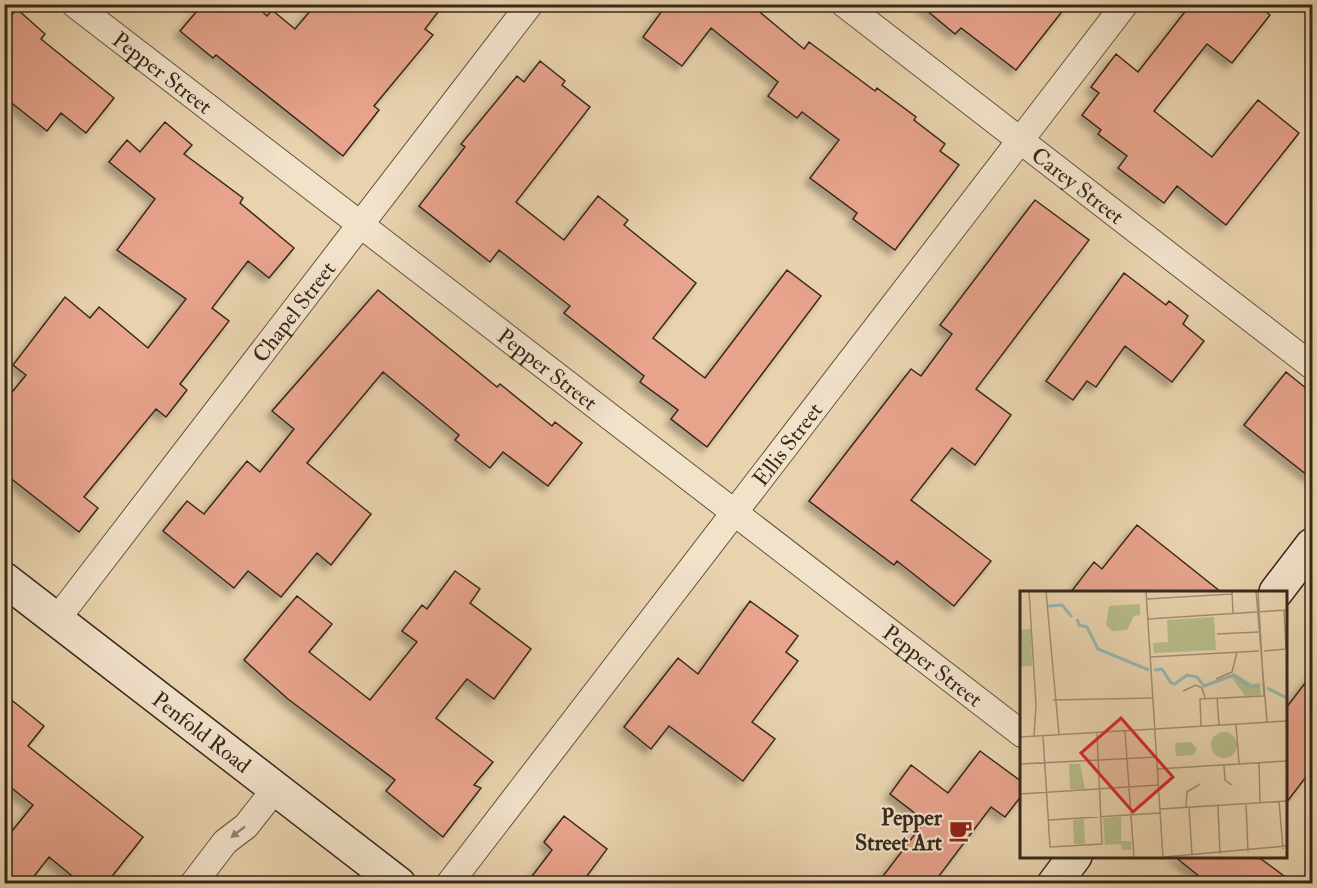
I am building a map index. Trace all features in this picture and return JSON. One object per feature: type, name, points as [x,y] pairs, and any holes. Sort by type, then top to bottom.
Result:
[{"type":"main road","points":[[1277,591],[1312,545]]},
{"type":"main road","name":"Penfold Road","points":[[4,579],[399,884]]},
{"type":"main road","points":[[1054,884],[1074,858]]},
{"type":"street","name":"Pepper Street","points":[[74,4],[1020,732]]},
{"type":"street","name":"Chapel Street","points":[[57,619],[530,4]]},
{"type":"street","name":"Carey Street","points":[[844,4],[1019,142],[1312,366]]},
{"type":"street","name":"Ellis Street","points":[[449,884],[732,512],[1125,4]]},
{"type":"street","points":[[193,884],[225,842],[246,826],[276,788]]},
{"type":"building","points":[[203,4],[254,4],[267,16],[272,10],[295,29],[316,4],[444,4],[425,29],[433,35],[374,106],[379,110],[343,156],[216,55],[213,58],[180,31]]},
{"type":"building","points":[[667,4],[750,4],[804,49],[809,42],[875,91],[877,88],[916,117],[914,120],[945,144],[940,151],[959,165],[895,250],[853,219],[857,213],[810,178],[839,140],[802,112],[797,118],[768,96],[778,82],[711,28],[682,66],[643,37]]},
{"type":"building","points":[[919,4],[1068,4],[1016,70],[961,28],[955,34]]},
{"type":"building","points":[[1191,4],[1257,4],[1270,15],[1232,63],[1207,44],[1154,111],[1212,157],[1258,100],[1299,133],[1226,225],[1177,186],[1164,203],[1118,168],[1127,156],[1098,134],[1101,130],[1082,115],[1099,93],[1091,87],[1116,54],[1138,72]]},
{"type":"building","points":[[17,9],[45,34],[41,39],[114,98],[86,133],[61,113],[47,131],[4,97],[4,23]]},
{"type":"building","points":[[540,61],[565,81],[562,85],[590,107],[516,202],[564,240],[598,196],[628,220],[624,225],[696,283],[653,338],[705,378],[787,270],[821,296],[707,447],[671,419],[678,410],[640,382],[644,376],[564,313],[570,306],[499,250],[490,262],[419,206],[465,147],[461,144],[517,76],[524,82]]},
{"type":"building","points":[[165,122],[192,145],[184,154],[243,198],[240,203],[294,248],[269,278],[248,261],[212,308],[229,321],[180,384],[187,390],[166,417],[156,409],[84,497],[98,508],[79,532],[4,473],[4,402],[26,375],[13,365],[65,297],[90,318],[99,307],[148,348],[186,299],[117,250],[155,199],[109,162],[127,140],[140,152]]},
{"type":"building","points":[[1035,200],[1089,240],[976,389],[1011,415],[975,465],[952,448],[911,500],[991,561],[954,606],[897,561],[894,565],[809,501],[911,369],[921,376],[952,334],[940,325]]},
{"type":"building","points":[[1124,273],[1166,305],[1169,301],[1188,316],[1183,324],[1204,341],[1172,382],[1125,346],[1096,387],[1087,381],[1073,400],[1046,381]]},
{"type":"building","points":[[378,290],[497,387],[500,384],[552,426],[555,422],[582,443],[548,486],[503,452],[490,468],[455,440],[459,435],[383,372],[307,463],[371,514],[331,565],[317,553],[281,597],[248,571],[234,588],[163,531],[187,501],[204,514],[247,461],[260,472],[294,429],[272,411]]},
{"type":"building","points":[[1286,372],[1312,393],[1312,479],[1244,425]]},
{"type":"building","points":[[1137,525],[1220,591],[1072,591],[1094,562],[1102,569]]},
{"type":"building","points":[[455,571],[480,589],[470,603],[531,649],[494,699],[467,679],[436,718],[493,762],[474,785],[481,788],[443,837],[386,791],[395,780],[288,699],[244,660],[297,596],[332,624],[309,652],[370,700],[417,642],[402,631],[422,605],[427,609]]},
{"type":"building","points":[[750,601],[798,636],[786,652],[798,661],[752,722],[775,739],[743,781],[669,726],[651,749],[624,727],[678,658],[698,674]]},
{"type":"building","points":[[1312,674],[1312,769],[1287,802],[1287,707]]},
{"type":"building","points":[[4,694],[44,726],[28,746],[143,837],[106,884],[82,884],[49,857],[28,884],[4,884],[4,841],[33,805],[4,782]]},
{"type":"building","points":[[980,751],[1020,781],[1020,798],[1005,817],[991,807],[933,884],[877,884],[925,821],[890,794],[911,765],[948,793]]},
{"type":"building","points":[[564,816],[607,849],[581,884],[526,884],[552,850],[544,842]]},
{"type":"building","points":[[1176,858],[1260,858],[1295,884],[1209,884]]},
{"type":"place","name":"Pepper Street Art","points":[[960,830]]}]
